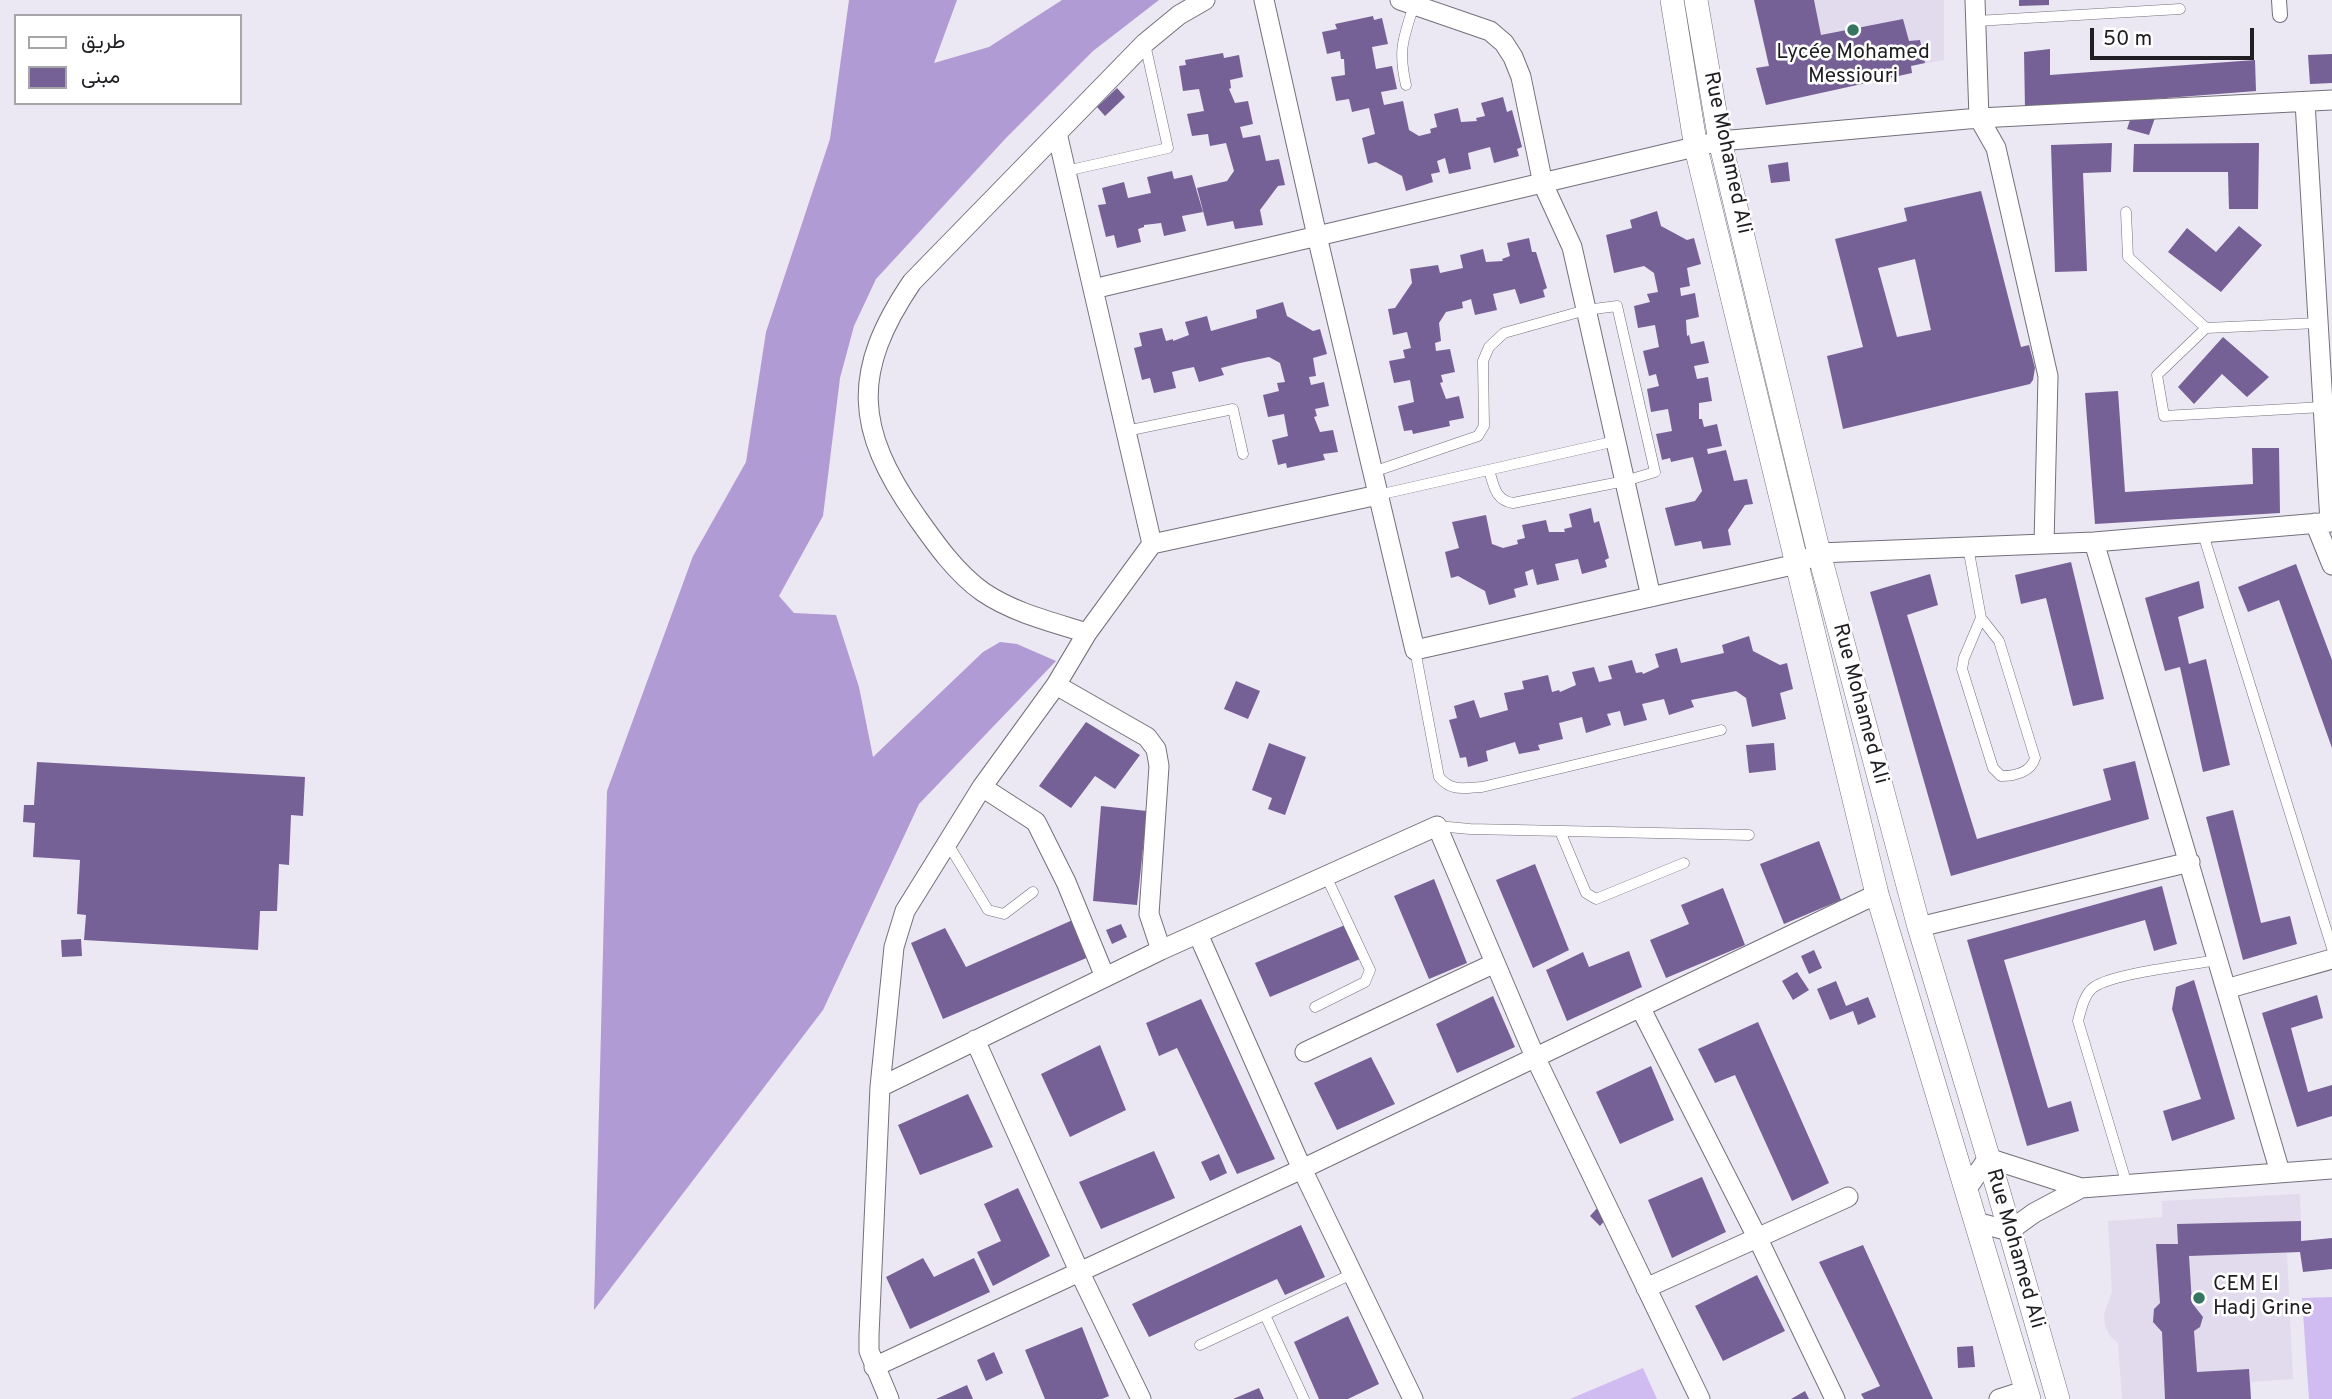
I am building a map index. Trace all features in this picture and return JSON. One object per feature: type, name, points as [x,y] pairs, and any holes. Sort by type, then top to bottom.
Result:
[{"type":"street","points":[[1087,633],[1014,610],[983,592],[958,570],[897,490],[875,445],[868,416],[868,387],[876,351],[889,315],[912,282],[1145,43],[1179,15],[1205,0]]},
{"type":"street","points":[[1264,0],[1415,650],[1797,564],[1819,552],[2094,542],[2326,522]]},
{"type":"street","points":[[1672,0],[1696,148],[1877,894],[2028,1394],[1998,1399]]},
{"type":"street","name":"Rue Mohamed Ali","points":[[1696,0],[1720,141],[1819,552],[1919,927],[2058,1399]]},
{"type":"street","points":[[1975,0],[1979,118],[1996,148],[2048,376],[2044,544]]},
{"type":"street","points":[[1407,2],[1490,31],[1504,43],[1521,77],[1543,184],[1572,247],[1651,597]]},
{"type":"street","points":[[1093,289],[1720,141],[1979,118],[2332,100]]},
{"type":"street","points":[[2305,102],[2323,407],[2326,522],[2332,565]]},
{"type":"street","points":[[1057,133],[1152,544]]},
{"type":"street","points":[[889,1399],[869,1351],[869,1335],[880,1087],[894,947],[905,911],[982,787],[1056,685],[1087,633],[1152,544],[1378,495]]},
{"type":"street","points":[[2094,542],[2280,1172]]},
{"type":"street","points":[[1056,685],[1147,737],[1156,749],[1159,766],[1149,914],[1161,950]]},
{"type":"street","points":[[982,787],[1035,822],[1066,882],[1105,977]]},
{"type":"street","points":[[880,1087],[1161,950],[1437,826],[1535,1057],[1700,1399]]},
{"type":"street","points":[[1919,927],[2190,862]]},
{"type":"street","points":[[874,1367],[1302,1169],[1877,894]]},
{"type":"street","points":[[1198,934],[1406,1397]]},
{"type":"street","points":[[2226,989],[2332,959]]},
{"type":"street","points":[[1305,1052],[1495,963]]},
{"type":"street","points":[[1640,1007],[1758,1239],[1835,1399]]},
{"type":"street","points":[[975,1040],[1079,1271],[1141,1399]]},
{"type":"street","points":[[1966,1190],[1987,1158],[2081,1188],[2332,1169]]},
{"type":"street","points":[[1976,1222],[2009,1231],[2034,1213],[2081,1188]]},
{"type":"street","points":[[1646,1288],[1848,1197]]},
{"type":"lane","points":[[1406,85],[1401,47],[1407,2]]},
{"type":"lane","points":[[1976,21],[2180,9]]},
{"type":"lane","points":[[1066,171],[1168,148],[1145,43]]},
{"type":"lane","points":[[2126,212],[2128,257],[2206,328]]},
{"type":"lane","points":[[1373,472],[1478,436],[1484,426],[1483,361],[1489,348],[1504,333],[1586,310],[1618,306],[1655,472],[1625,481],[1513,503],[1503,501],[1497,495],[1489,470]]},
{"type":"lane","points":[[2318,323],[2206,328],[2157,375],[2164,416],[2323,407]]},
{"type":"lane","points":[[1126,431],[1233,409],[1243,454]]},
{"type":"lane","points":[[1378,495],[1616,441]]},
{"type":"lane","points":[[2203,534],[2332,948]]},
{"type":"lane","points":[[1968,547],[1981,618],[1999,641],[2035,758],[2026,771],[2011,776],[2001,776],[1993,768],[1962,669],[1981,618]]},
{"type":"lane","points":[[1415,650],[1439,777],[1447,786],[1482,787],[1721,730]]},
{"type":"lane","points":[[1437,826],[1749,835]]},
{"type":"lane","points":[[1560,831],[1586,893],[1596,899],[1684,863]]},
{"type":"lane","points":[[947,843],[988,909],[1004,914],[1033,892]]},
{"type":"lane","points":[[1314,1007],[1365,982],[1370,970],[1326,876]]},
{"type":"lane","points":[[2127,1185],[2078,1021],[2083,1003],[2093,988],[2114,978],[2217,960]]},
{"type":"lane","points":[[1200,1345],[1353,1274]]},
{"type":"lane","points":[[1265,1315],[1304,1399]]},
{"type":"shaded area","points":[[849,0],[957,0],[934,63],[989,47],[1062,0],[1159,0],[1093,51],[1006,138],[876,279],[854,326],[840,378],[823,516],[779,596],[794,613],[836,615],[859,687],[873,757],[983,652],[1000,642],[1017,644],[1056,661],[919,804],[823,1010],[594,1310],[607,791],[693,556],[746,462],[766,332],[830,139]]},
{"type":"shaded area","name":"Lycée Mohamed Messiouri","points":[[1754,0],[1944,0],[1944,60],[1911,66],[1912,73],[1766,105],[1756,68],[1769,65]]},
{"type":"shaded area","name":"CEM El Hadj Grine","points":[[2300,1194],[2302,1252],[2287,1253],[2293,1379],[2251,1382],[2251,1399],[2122,1399],[2118,1343],[2110,1336],[2105,1326],[2104,1314],[2112,1292],[2108,1221],[2162,1217],[2162,1201]]},
{"type":"shaded area","points":[[2332,1297],[2332,1399],[2309,1399],[2302,1298]]},
{"type":"shaded area","points":[[1643,1368],[1657,1399],[1570,1399]]},
{"type":"building","name":"Lycée Mohamed Messiouri","points":[[1754,0],[1814,0],[1821,35],[1903,19],[1909,41],[1920,40],[1925,63],[1911,66],[1912,73],[1766,105],[1756,68],[1769,66]]},
{"type":"building","points":[[2019,0],[2049,0],[2049,5],[2019,6]]},
{"type":"building","points":[[1373,16],[1374,20],[1382,18],[1388,44],[1372,47],[1376,69],[1392,66],[1397,89],[1381,92],[1384,105],[1403,101],[1409,130],[1419,136],[1431,133],[1430,129],[1437,127],[1434,114],[1458,108],[1461,122],[1477,121],[1476,118],[1485,116],[1481,103],[1503,97],[1507,112],[1512,110],[1522,147],[1517,149],[1519,156],[1494,163],[1490,147],[1468,153],[1471,169],[1449,174],[1445,158],[1437,161],[1440,172],[1431,174],[1433,182],[1406,191],[1402,176],[1376,162],[1368,164],[1362,138],[1375,134],[1369,108],[1352,112],[1349,99],[1336,101],[1331,77],[1345,75],[1344,59],[1341,59],[1340,51],[1327,54],[1322,32],[1337,29],[1335,24]]},
{"type":"building","points":[[2050,49],[2050,75],[2255,60],[2256,91],[2025,109],[2024,52]]},
{"type":"building","points":[[1223,53],[1224,58],[1239,55],[1243,77],[1230,80],[1229,89],[1235,103],[1248,101],[1253,124],[1240,127],[1243,138],[1260,135],[1266,161],[1279,159],[1285,185],[1278,186],[1260,210],[1263,225],[1235,229],[1233,221],[1207,226],[1197,188],[1227,181],[1234,171],[1226,143],[1210,146],[1208,134],[1192,136],[1187,114],[1204,111],[1199,89],[1183,91],[1179,66],[1186,65],[1185,60]]},
{"type":"building","points":[[2332,54],[2332,83],[2310,84],[2308,55]]},
{"type":"building","points":[[1117,88],[1125,97],[1105,116],[1097,107]]},
{"type":"building","points":[[2135,105],[2157,112],[2149,135],[2127,129]]},
{"type":"building","points":[[2112,143],[2111,172],[2083,173],[2087,271],[2055,272],[2051,145]]},
{"type":"building","points":[[2259,143],[2258,209],[2229,209],[2228,172],[2133,172],[2134,144]]},
{"type":"building","points":[[1788,162],[1790,181],[1771,183],[1768,165]]},
{"type":"building","points":[[1172,171],[1174,179],[1192,175],[1203,212],[1182,216],[1186,231],[1164,236],[1161,223],[1144,225],[1138,229],[1141,242],[1117,248],[1114,235],[1106,237],[1098,205],[1106,204],[1102,188],[1124,182],[1128,198],[1151,193],[1147,177]]},
{"type":"building","points":[[1981,191],[2021,347],[2029,345],[2035,368],[2033,380],[2030,384],[1843,429],[1827,356],[1863,347],[1835,239],[1907,221],[1904,208]],"holes":[[[1915,259],[1931,330],[1897,337],[1878,268]]]},
{"type":"building","points":[[1657,211],[1661,226],[1687,240],[1694,238],[1701,264],[1687,268],[1690,286],[1680,288],[1681,296],[1695,293],[1699,317],[1686,320],[1687,336],[1689,335],[1691,344],[1704,341],[1709,363],[1694,366],[1697,379],[1708,377],[1712,401],[1699,403],[1699,419],[1702,419],[1704,427],[1717,424],[1722,446],[1707,449],[1708,454],[1726,450],[1734,481],[1747,479],[1753,504],[1745,505],[1728,530],[1731,545],[1703,549],[1701,541],[1675,546],[1665,508],[1695,501],[1702,491],[1693,457],[1671,462],[1670,458],[1662,460],[1656,434],[1672,431],[1668,409],[1651,412],[1647,389],[1659,386],[1656,374],[1649,376],[1643,351],[1659,347],[1655,325],[1638,328],[1634,306],[1650,302],[1647,294],[1658,292],[1654,273],[1644,266],[1614,273],[1606,235],[1632,228],[1630,220]]},
{"type":"building","points":[[2239,226],[2262,245],[2221,292],[2168,252],[2187,228],[2216,252]]},
{"type":"building","points":[[1529,238],[1547,288],[1543,290],[1545,297],[1520,304],[1515,289],[1493,294],[1497,310],[1475,315],[1471,299],[1462,302],[1463,308],[1446,312],[1439,323],[1441,341],[1435,343],[1436,351],[1450,349],[1455,372],[1441,375],[1443,382],[1440,383],[1446,399],[1459,396],[1464,418],[1449,421],[1450,426],[1413,434],[1412,430],[1404,431],[1398,406],[1414,402],[1410,380],[1394,383],[1389,361],[1405,358],[1403,350],[1411,348],[1407,332],[1393,335],[1388,309],[1395,308],[1412,283],[1410,269],[1438,265],[1440,273],[1463,268],[1460,255],[1483,249],[1486,262],[1503,261],[1502,259],[1510,256],[1507,243]]},
{"type":"building","points":[[1283,302],[1287,316],[1313,331],[1320,329],[1327,354],[1313,358],[1316,376],[1309,377],[1311,385],[1324,382],[1329,406],[1315,409],[1317,416],[1314,417],[1320,432],[1333,430],[1338,452],[1323,454],[1325,460],[1287,468],[1286,463],[1278,465],[1272,440],[1288,436],[1284,414],[1268,417],[1263,395],[1279,391],[1277,383],[1285,382],[1280,363],[1269,357],[1240,363],[1221,368],[1224,375],[1199,382],[1194,367],[1184,369],[1172,372],[1176,388],[1154,393],[1150,378],[1142,380],[1134,348],[1142,346],[1139,333],[1162,328],[1166,341],[1173,341],[1189,335],[1185,322],[1207,316],[1211,331],[1257,318],[1256,310]]},
{"type":"building","points":[[2223,337],[2269,377],[2247,397],[2222,374],[2194,404],[2178,387]]},
{"type":"building","points":[[2118,391],[2125,492],[2253,484],[2252,448],[2279,448],[2280,513],[2095,524],[2085,393]]},
{"type":"building","points":[[1591,508],[1594,523],[1599,521],[1609,558],[1605,560],[1607,567],[1582,574],[1578,559],[1555,564],[1559,580],[1537,585],[1533,569],[1525,572],[1528,585],[1514,589],[1516,597],[1489,605],[1485,591],[1458,576],[1451,578],[1445,552],[1459,548],[1452,522],[1486,515],[1492,544],[1503,548],[1518,544],[1517,540],[1525,538],[1522,525],[1546,520],[1549,532],[1565,532],[1564,529],[1572,527],[1569,514]]},
{"type":"building","points":[[2071,562],[2104,699],[2073,706],[2046,598],[2021,604],[2015,575]]},
{"type":"building","points":[[2296,564],[2332,660],[2332,748],[2279,600],[2248,612],[2238,587]]},
{"type":"building","points":[[1930,574],[1938,605],[1907,615],[1977,839],[2111,800],[2103,769],[2135,761],[2149,819],[1951,876],[1870,592]]},
{"type":"building","points":[[2199,581],[2204,608],[2178,617],[2189,664],[2206,659],[2230,765],[2203,772],[2180,667],[2165,671],[2145,598]]},
{"type":"building","points":[[1749,636],[1753,651],[1780,665],[1787,663],[1793,689],[1780,693],[1786,719],[1752,727],[1746,698],[1736,691],[1691,700],[1694,707],[1669,715],[1664,699],[1642,704],[1647,720],[1624,726],[1620,711],[1607,714],[1611,725],[1586,733],[1582,717],[1559,723],[1563,739],[1538,745],[1540,750],[1519,754],[1515,742],[1486,751],[1488,761],[1468,767],[1466,757],[1460,758],[1449,720],[1457,718],[1454,706],[1474,700],[1480,718],[1508,710],[1504,693],[1524,689],[1522,681],[1548,675],[1552,692],[1560,692],[1576,685],[1572,672],[1594,667],[1599,682],[1612,679],[1608,666],[1632,660],[1636,673],[1643,674],[1659,667],[1655,654],[1677,648],[1681,663],[1724,653],[1722,645]]},
{"type":"building","points":[[1236,681],[1260,691],[1248,719],[1224,709]]},
{"type":"building","points":[[1086,722],[1140,755],[1115,789],[1095,776],[1071,808],[1039,786]]},
{"type":"building","points":[[1269,743],[1306,757],[1285,815],[1268,809],[1272,798],[1252,790]]},
{"type":"building","points":[[1774,743],[1776,770],[1749,773],[1746,745]]},
{"type":"building","points":[[37,762],[305,777],[303,816],[291,815],[289,865],[279,864],[277,911],[260,911],[258,950],[84,940],[86,915],[77,914],[80,860],[33,857],[35,823],[23,822],[24,805],[34,805]]},
{"type":"building","points":[[1101,806],[1147,811],[1137,905],[1093,901]]},
{"type":"building","points":[[2233,810],[2261,923],[2290,916],[2297,944],[2243,960],[2206,817]]},
{"type":"building","points":[[1819,841],[1841,900],[1784,924],[1760,864]]},
{"type":"building","points":[[1535,864],[1569,950],[1533,968],[1496,880]]},
{"type":"building","points":[[1434,879],[1467,963],[1429,979],[1394,896]]},
{"type":"building","points":[[2162,886],[2177,944],[2154,951],[2145,920],[2004,960],[2048,1108],[2071,1101],[2079,1131],[2027,1146],[1967,940]]},
{"type":"building","points":[[1723,888],[1745,945],[1666,978],[1650,940],[1689,924],[1681,905]]},
{"type":"building","points":[[1075,919],[1091,956],[943,1019],[911,943],[945,928],[966,967]]},
{"type":"building","points":[[1121,924],[1127,937],[1112,944],[1106,930]]},
{"type":"building","points":[[1345,925],[1360,959],[1270,997],[1255,963]]},
{"type":"building","points":[[81,939],[82,956],[62,957],[61,940]]},
{"type":"building","points":[[1814,950],[1822,968],[1809,974],[1801,956]]},
{"type":"building","points":[[1629,951],[1642,987],[1567,1021],[1546,970],[1583,952],[1589,967]]},
{"type":"building","points":[[1797,972],[1809,990],[1793,1000],[1782,981]]},
{"type":"building","points":[[2194,980],[2235,1119],[2172,1141],[2163,1111],[2201,1099],[2172,1009],[2176,987]]},
{"type":"building","points":[[1836,981],[1846,1006],[1868,997],[1876,1017],[1858,1025],[1853,1011],[1830,1020],[1817,989]]},
{"type":"building","points":[[2317,995],[2323,1018],[2291,1028],[2308,1092],[2332,1085],[2332,1116],[2297,1127],[2262,1013]]},
{"type":"building","points":[[1493,996],[1515,1047],[1457,1073],[1436,1024]]},
{"type":"building","points":[[1201,999],[1275,1159],[1237,1174],[1177,1048],[1159,1056],[1146,1023]]},
{"type":"building","points":[[1758,1022],[1829,1183],[1792,1201],[1735,1075],[1715,1083],[1698,1049]]},
{"type":"building","points":[[1100,1045],[1126,1110],[1070,1137],[1041,1074]]},
{"type":"building","points":[[1371,1057],[1395,1104],[1337,1130],[1314,1083]]},
{"type":"building","points":[[1651,1066],[1674,1120],[1620,1144],[1596,1092]]},
{"type":"building","points":[[968,1094],[993,1147],[920,1175],[898,1125]]},
{"type":"building","points":[[1154,1151],[1175,1198],[1101,1229],[1079,1182]]},
{"type":"building","points":[[1219,1154],[1227,1173],[1210,1181],[1201,1162]]},
{"type":"building","points":[[1702,1177],[1726,1232],[1672,1258],[1648,1200]]},
{"type":"building","points":[[1018,1188],[1050,1256],[993,1286],[977,1252],[1001,1241],[984,1204]]},
{"type":"building","points":[[1599,1206],[1609,1216],[1600,1226],[1590,1216]]},
{"type":"building","points":[[2301,1221],[2301,1241],[2332,1238],[2332,1269],[2303,1272],[2300,1252],[2189,1256],[2192,1303],[2203,1317],[2200,1327],[2194,1331],[2197,1372],[2249,1369],[2251,1399],[2165,1399],[2162,1332],[2153,1322],[2154,1309],[2160,1303],[2156,1244],[2178,1244],[2177,1224]]},
{"type":"building","points":[[1301,1225],[1325,1277],[1285,1295],[1277,1279],[1149,1337],[1132,1304]]},
{"type":"building","points":[[1863,1245],[1933,1399],[1864,1399],[1861,1394],[1880,1386],[1819,1262]]},
{"type":"building","points":[[923,1258],[934,1277],[974,1258],[990,1292],[910,1329],[886,1277]]},
{"type":"building","points":[[1757,1275],[1785,1331],[1723,1361],[1695,1306]]},
{"type":"building","points":[[1348,1316],[1379,1384],[1348,1399],[1319,1399],[1294,1342]]},
{"type":"building","points":[[1082,1327],[1109,1396],[1102,1399],[1045,1399],[1025,1350]]},
{"type":"building","points":[[1973,1346],[1975,1367],[1958,1368],[1957,1347]]},
{"type":"building","points":[[994,1352],[1003,1373],[986,1381],[977,1360]]},
{"type":"building","points":[[967,1385],[973,1399],[936,1399]]},
{"type":"building","points":[[1259,1388],[1264,1399],[1233,1399]]},
{"type":"building","points":[[1805,1391],[1809,1399],[1791,1399]]},
{"type":"place","name":"Lycée Mohamed Messiouri","points":[[1853,30]]},
{"type":"place","name":"CEM El Hadj Grine","points":[[2199,1298]]}]
